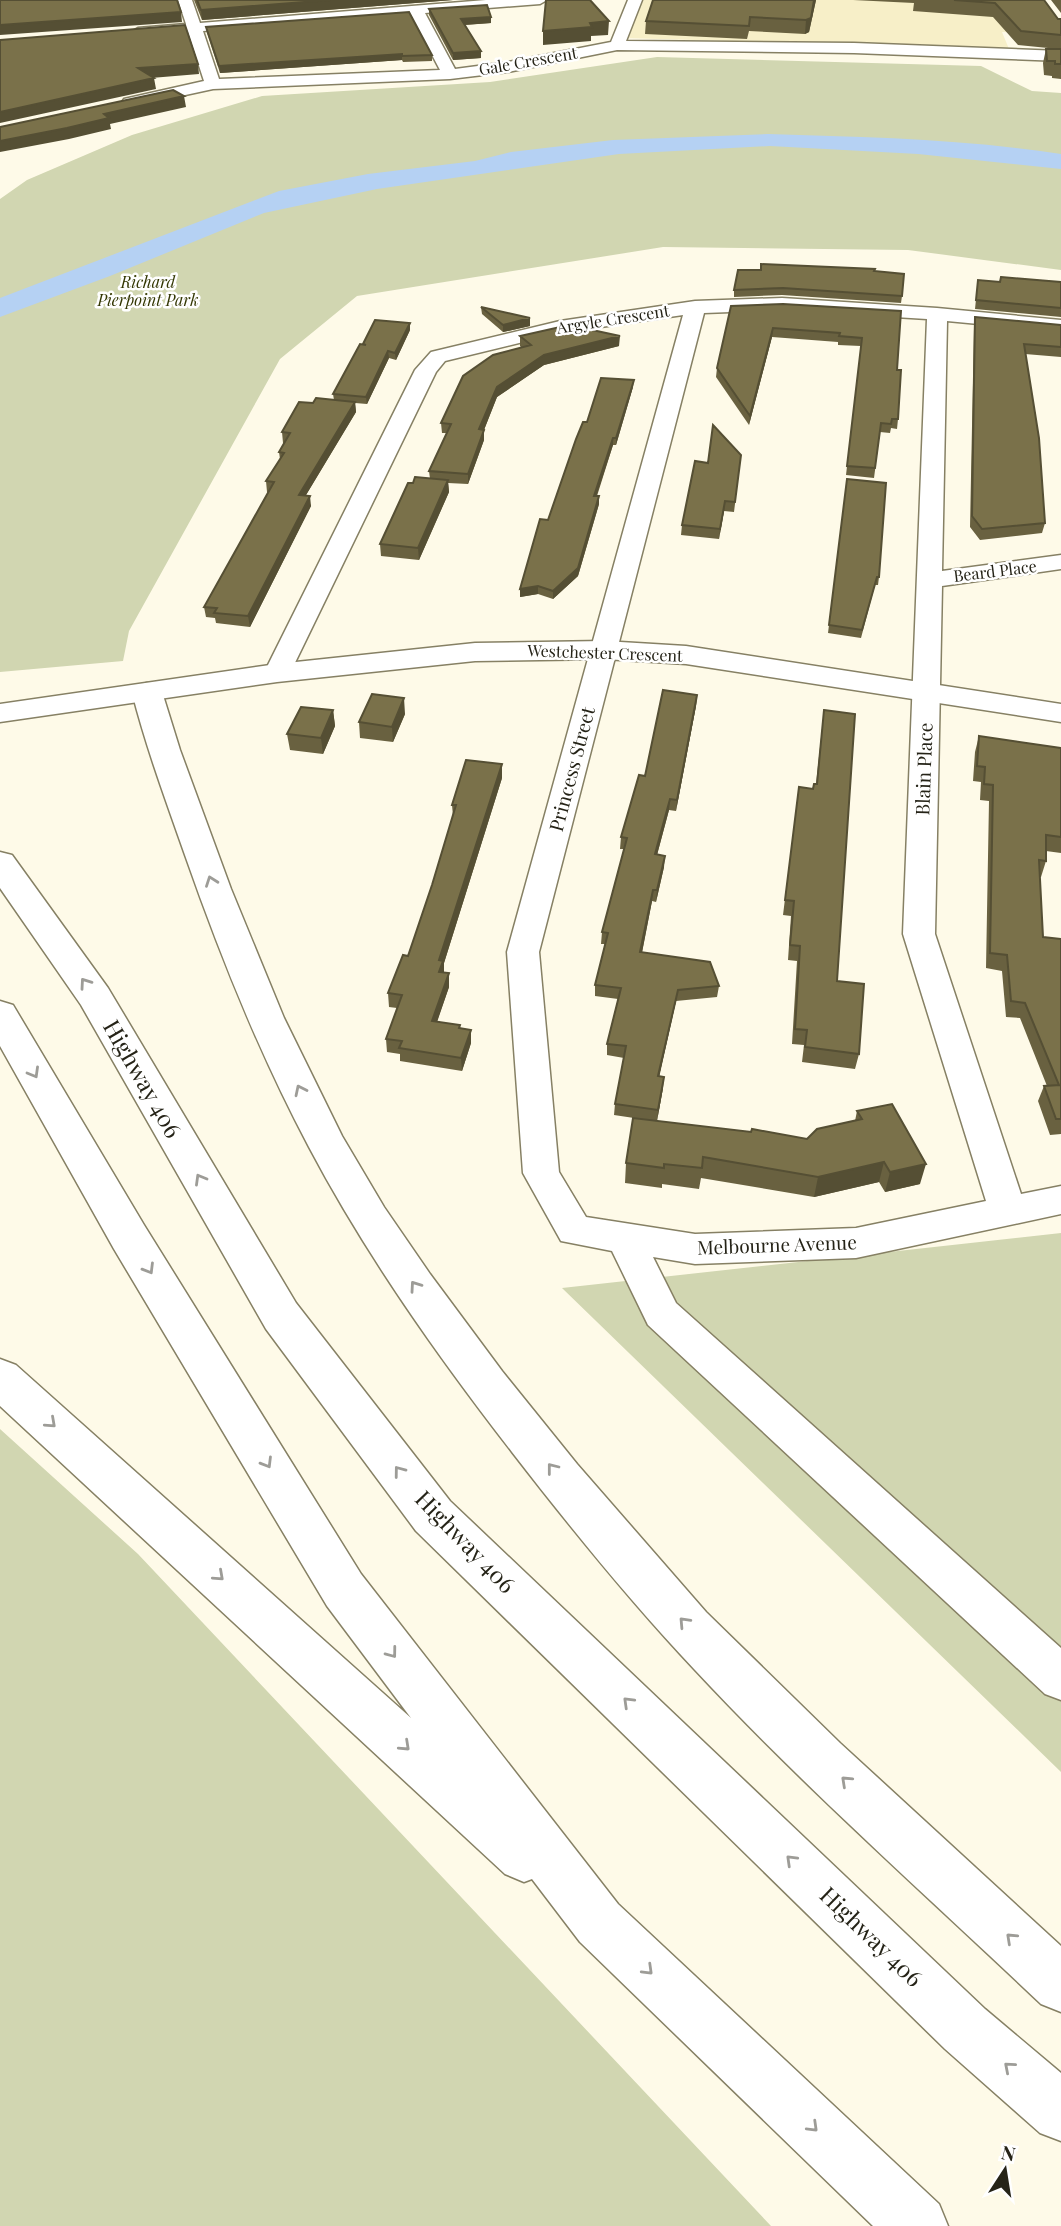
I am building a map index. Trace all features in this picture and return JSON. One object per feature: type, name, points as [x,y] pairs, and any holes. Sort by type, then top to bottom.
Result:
[{"type":"main road","name":"Westchester Crescent","points":[[0,713],[277,673],[475,652],[604,650],[686,655],[1061,713]]},
{"type":"main road","points":[[147,692],[156,727],[226,924],[274,1037],[349,1184],[417,1290],[492,1393],[594,1521],[659,1595],[743,1684],[1061,1984]]},
{"type":"main road","name":"Highway 406","points":[[0,863],[95,997],[281,1316],[433,1516],[965,2029],[1061,2112]]},
{"type":"main road","points":[[0,1014],[129,1237],[344,1590],[599,1923]]},
{"type":"main road","points":[[0,1378],[599,1923],[917,2226]]},
{"type":"street","points":[[184,0],[213,84]]},
{"type":"street","points":[[122,33],[540,0]]},
{"type":"street","points":[[617,45],[635,0]]},
{"type":"street","points":[[416,10],[450,74]]},
{"type":"street","name":"Gale Crescent","points":[[119,105],[213,84],[450,74],[508,67],[617,45],[854,48],[1061,56]]},
{"type":"street","name":"Argyle Crescent","points":[[277,673],[426,370],[438,356],[560,327],[695,307],[782,304],[937,314],[1061,326]]},
{"type":"street","name":"Princess Street","points":[[574,1230],[541,1173],[523,952],[695,307]]},
{"type":"street","name":"Blain Place","points":[[937,314],[919,934],[1008,1211]]},
{"type":"street","name":"Beard Place","points":[[929,580],[1061,562]]},
{"type":"street","name":"Melbourne Avenue","points":[[574,1230],[695,1249],[856,1243],[1061,1200]]},
{"type":"street","points":[[624,1238],[662,1314],[1061,1678]]},
{"type":"shaded area","points":[[643,0],[1029,0],[1052,33],[1002,32],[1009,49],[625,38]]},
{"type":"green space","name":"Richard Pierpoint Park","points":[[657,57],[981,66],[1032,91],[1061,93],[1061,270],[908,250],[663,247],[357,296],[280,359],[129,631],[123,661],[0,672],[0,199],[27,180],[132,135],[262,96],[490,82]]},
{"type":"green space","points":[[1061,1233],[1061,1772],[562,1288]]},
{"type":"green space","points":[[0,1429],[138,1554],[771,2226],[0,2226]]},
{"type":"water","points":[[768,134],[915,140],[1025,149],[1061,154],[1061,169],[918,154],[770,146],[619,154],[377,189],[264,213],[110,276],[0,317],[0,298],[279,191],[368,174],[475,161],[511,152],[613,140]]},
{"type":"building","points":[[0,0],[177,0],[181,12],[0,25]]},
{"type":"building","points":[[197,0],[330,0],[201,10]]},
{"type":"building","points":[[546,0],[590,0],[609,21],[590,23],[592,27],[543,31]]},
{"type":"building","points":[[653,0],[814,0],[811,18],[806,20],[750,17],[749,26],[646,21]]},
{"type":"building","points":[[954,0],[1044,0],[1058,19],[1061,19],[1061,35],[1021,31],[995,3]]},
{"type":"building","points":[[487,5],[491,17],[461,19],[481,51],[453,53],[429,9]]},
{"type":"building","points":[[409,12],[432,55],[402,54],[219,66],[206,27]]},
{"type":"building","points":[[185,25],[198,64],[138,68],[154,78],[0,112],[0,40]]},
{"type":"building","points":[[1046,49],[1061,49],[1061,64],[1047,61]]},
{"type":"building","points":[[173,90],[184,96],[104,114],[109,118],[0,141],[0,127]]},
{"type":"building","points":[[761,264],[875,269],[874,271],[904,274],[902,296],[783,288],[734,290],[738,270],[761,270]]},
{"type":"building","points":[[1001,277],[1061,282],[1061,308],[976,300],[978,280],[1000,282]]},
{"type":"building","points":[[783,304],[901,311],[897,370],[901,370],[898,419],[892,419],[891,424],[881,423],[875,468],[847,466],[862,338],[839,336],[840,333],[773,328],[750,416],[717,368],[731,306]]},
{"type":"building","points":[[481,307],[530,318],[503,325]]},
{"type":"building","points":[[975,317],[1061,325],[1061,347],[1024,344],[1039,438],[1045,523],[982,529],[972,516]]},
{"type":"building","points":[[375,320],[410,323],[395,353],[388,351],[366,397],[333,394],[360,344],[366,345],[363,344]]},
{"type":"building","points":[[569,325],[620,336],[544,355],[497,387],[479,429],[484,430],[468,474],[429,471],[451,424],[441,423],[463,376],[493,355],[531,345],[520,336]]},
{"type":"building","points":[[601,378],[634,380],[594,496],[599,496],[578,568],[553,591],[538,586],[520,589],[540,519],[548,520],[576,439],[583,422],[587,422]]},
{"type":"building","points":[[316,398],[355,402],[299,495],[310,496],[248,616],[214,613],[217,608],[204,607],[274,482],[266,481],[284,453],[279,452],[290,433],[282,432],[299,402],[313,403]]},
{"type":"building","points":[[713,425],[741,455],[735,502],[725,501],[720,529],[682,525],[695,461],[708,463]]},
{"type":"building","points":[[415,477],[448,480],[418,548],[380,544],[408,483],[413,483]]},
{"type":"building","points":[[847,479],[886,483],[879,577],[862,630],[829,625]]},
{"type":"building","points":[[663,690],[697,695],[677,800],[670,799],[655,854],[665,856],[657,890],[653,890],[640,952],[710,962],[719,986],[678,990],[658,1076],[664,1077],[658,1110],[615,1104],[626,1046],[607,1044],[621,988],[595,985],[608,933],[602,932],[627,838],[621,837],[639,775],[645,776]]},
{"type":"building","points":[[372,694],[404,698],[392,727],[359,722]]},
{"type":"building","points":[[301,707],[333,710],[321,738],[287,734]]},
{"type":"building","points":[[824,710],[855,714],[837,981],[864,984],[859,1054],[805,1047],[807,1030],[795,1029],[800,946],[790,945],[794,901],[785,900],[799,787],[813,789],[814,784],[817,784]]},
{"type":"building","points":[[979,736],[1061,748],[1061,837],[1046,835],[1046,861],[1039,860],[1043,937],[1061,939],[1061,1119],[1056,1119],[1044,1086],[1059,1085],[1025,1003],[1011,1001],[1007,955],[990,953],[993,785],[984,784],[985,767],[977,766]]},
{"type":"building","points":[[466,760],[502,764],[439,960],[443,961],[439,972],[449,973],[432,1021],[460,1025],[459,1028],[471,1030],[461,1058],[399,1048],[402,1041],[386,1039],[402,995],[388,993],[403,955],[408,956],[432,885],[456,805],[452,805]]},
{"type":"building","points":[[892,1104],[926,1164],[890,1172],[884,1162],[818,1177],[703,1157],[702,1168],[664,1164],[664,1168],[626,1163],[633,1118],[751,1132],[752,1129],[807,1139],[817,1129],[862,1119],[857,1111]]}]
